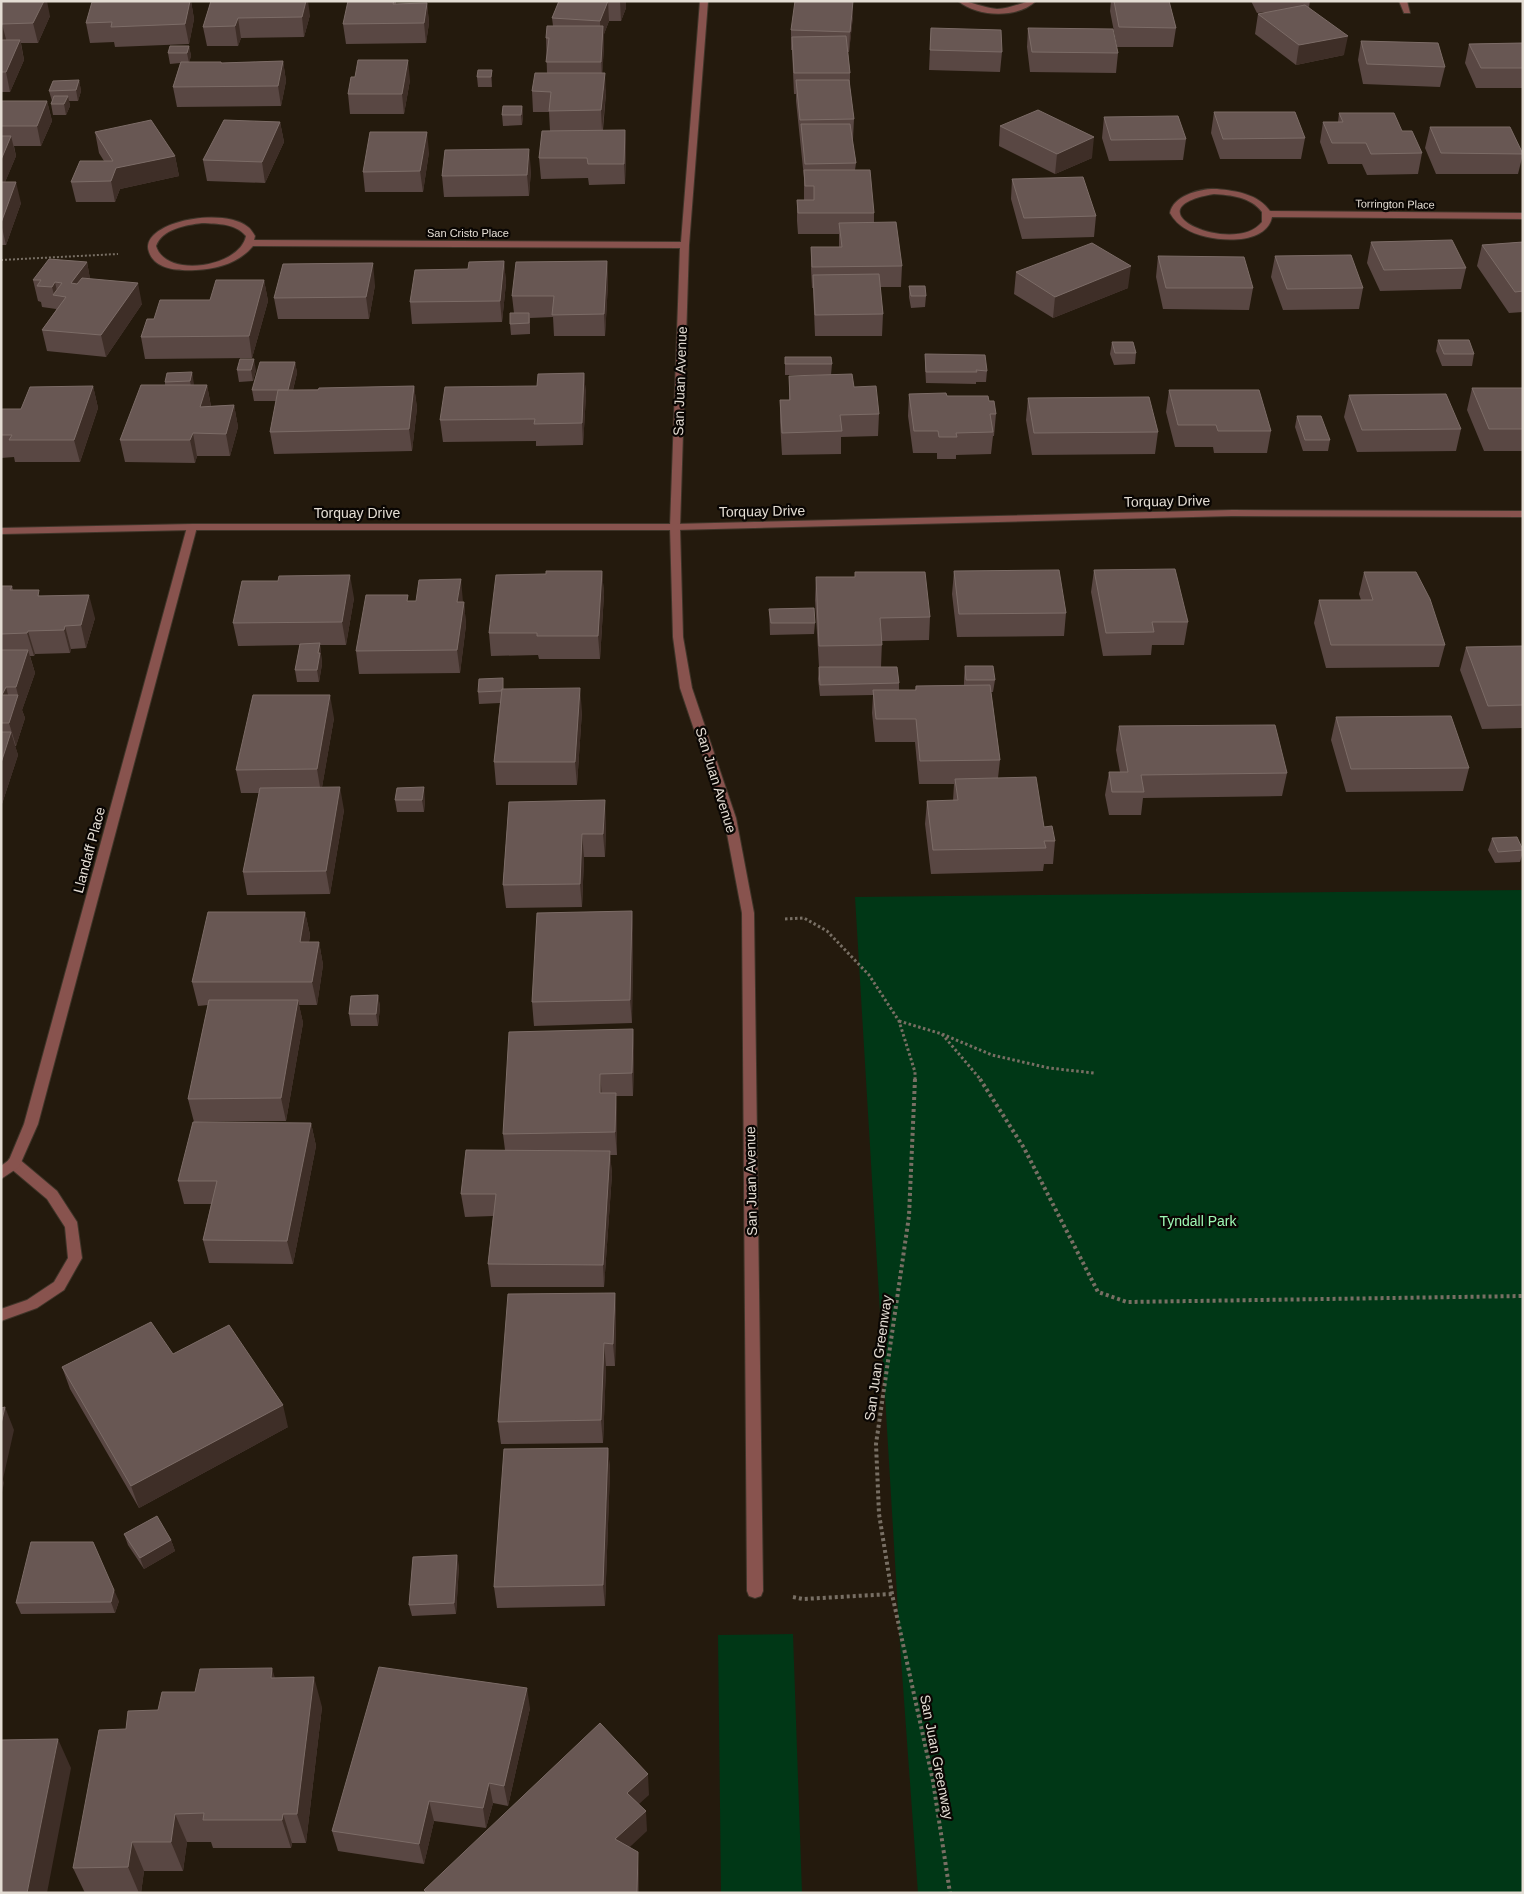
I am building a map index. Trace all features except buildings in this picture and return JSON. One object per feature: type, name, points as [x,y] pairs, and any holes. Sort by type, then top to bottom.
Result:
[{"type":"street","name":"San Juan Avenue","points":[[704,1],[684,245],[675,527],[678,637],[686,688],[730,818],[748,921],[756,1591]]},
{"type":"street","points":[[962,1],[972,7],[997,11],[1022,7],[1032,1]]},
{"type":"street","points":[[1403,1],[1407,11]]},
{"type":"street","points":[[1221,192],[1242,195],[1254,200],[1268,214],[1268,221],[1262,228],[1252,234],[1222,237],[1191,229],[1181,223],[1175,215],[1175,208],[1188,196],[1200,193],[1221,192]]},
{"type":"street","name":"Torrington Place","points":[[1268,214],[1523,216]]},
{"type":"street","points":[[202,220],[218,220],[244,228],[250,235],[251,243],[247,250],[238,258],[225,264],[193,268],[165,264],[156,258],[152,250],[153,242],[160,234],[186,222],[202,220]]},
{"type":"street","name":"San Cristo Place","points":[[251,243],[684,245]]},
{"type":"street","name":"Torquay Drive","points":[[1,532],[192,527],[675,527],[1232,513],[1523,514]]},
{"type":"street","name":"Llandaff Place","points":[[1,1174],[14,1163],[31,1124],[192,527]]},
{"type":"street","points":[[1,1315],[32,1304],[59,1286],[75,1258],[72,1226],[67,1218],[52,1195],[14,1163]]},
{"type":"path","points":[[1,260],[128,254],[152,250]]},
{"type":"path","name":"San Juan Greenway","points":[[748,921],[804,918],[827,931],[869,975],[898,1020],[915,1072],[909,1216],[890,1361],[876,1444],[878,1514],[892,1594],[933,1781],[950,1893]]},
{"type":"path","points":[[898,1020],[942,1034],[992,1055],[1049,1068],[1094,1073]]},
{"type":"path","points":[[942,1034],[984,1084],[1024,1148],[1098,1292],[1127,1302],[1523,1296]]},
{"type":"path","points":[[756,1591],[803,1599],[892,1594]]},
{"type":"green space","name":"Tyndall Park","points":[[1523,890],[1523,1893],[918,1893],[900,1645],[855,897]]},
{"type":"green space","points":[[793,1634],[802,1893],[721,1893],[718,1635]]}]
